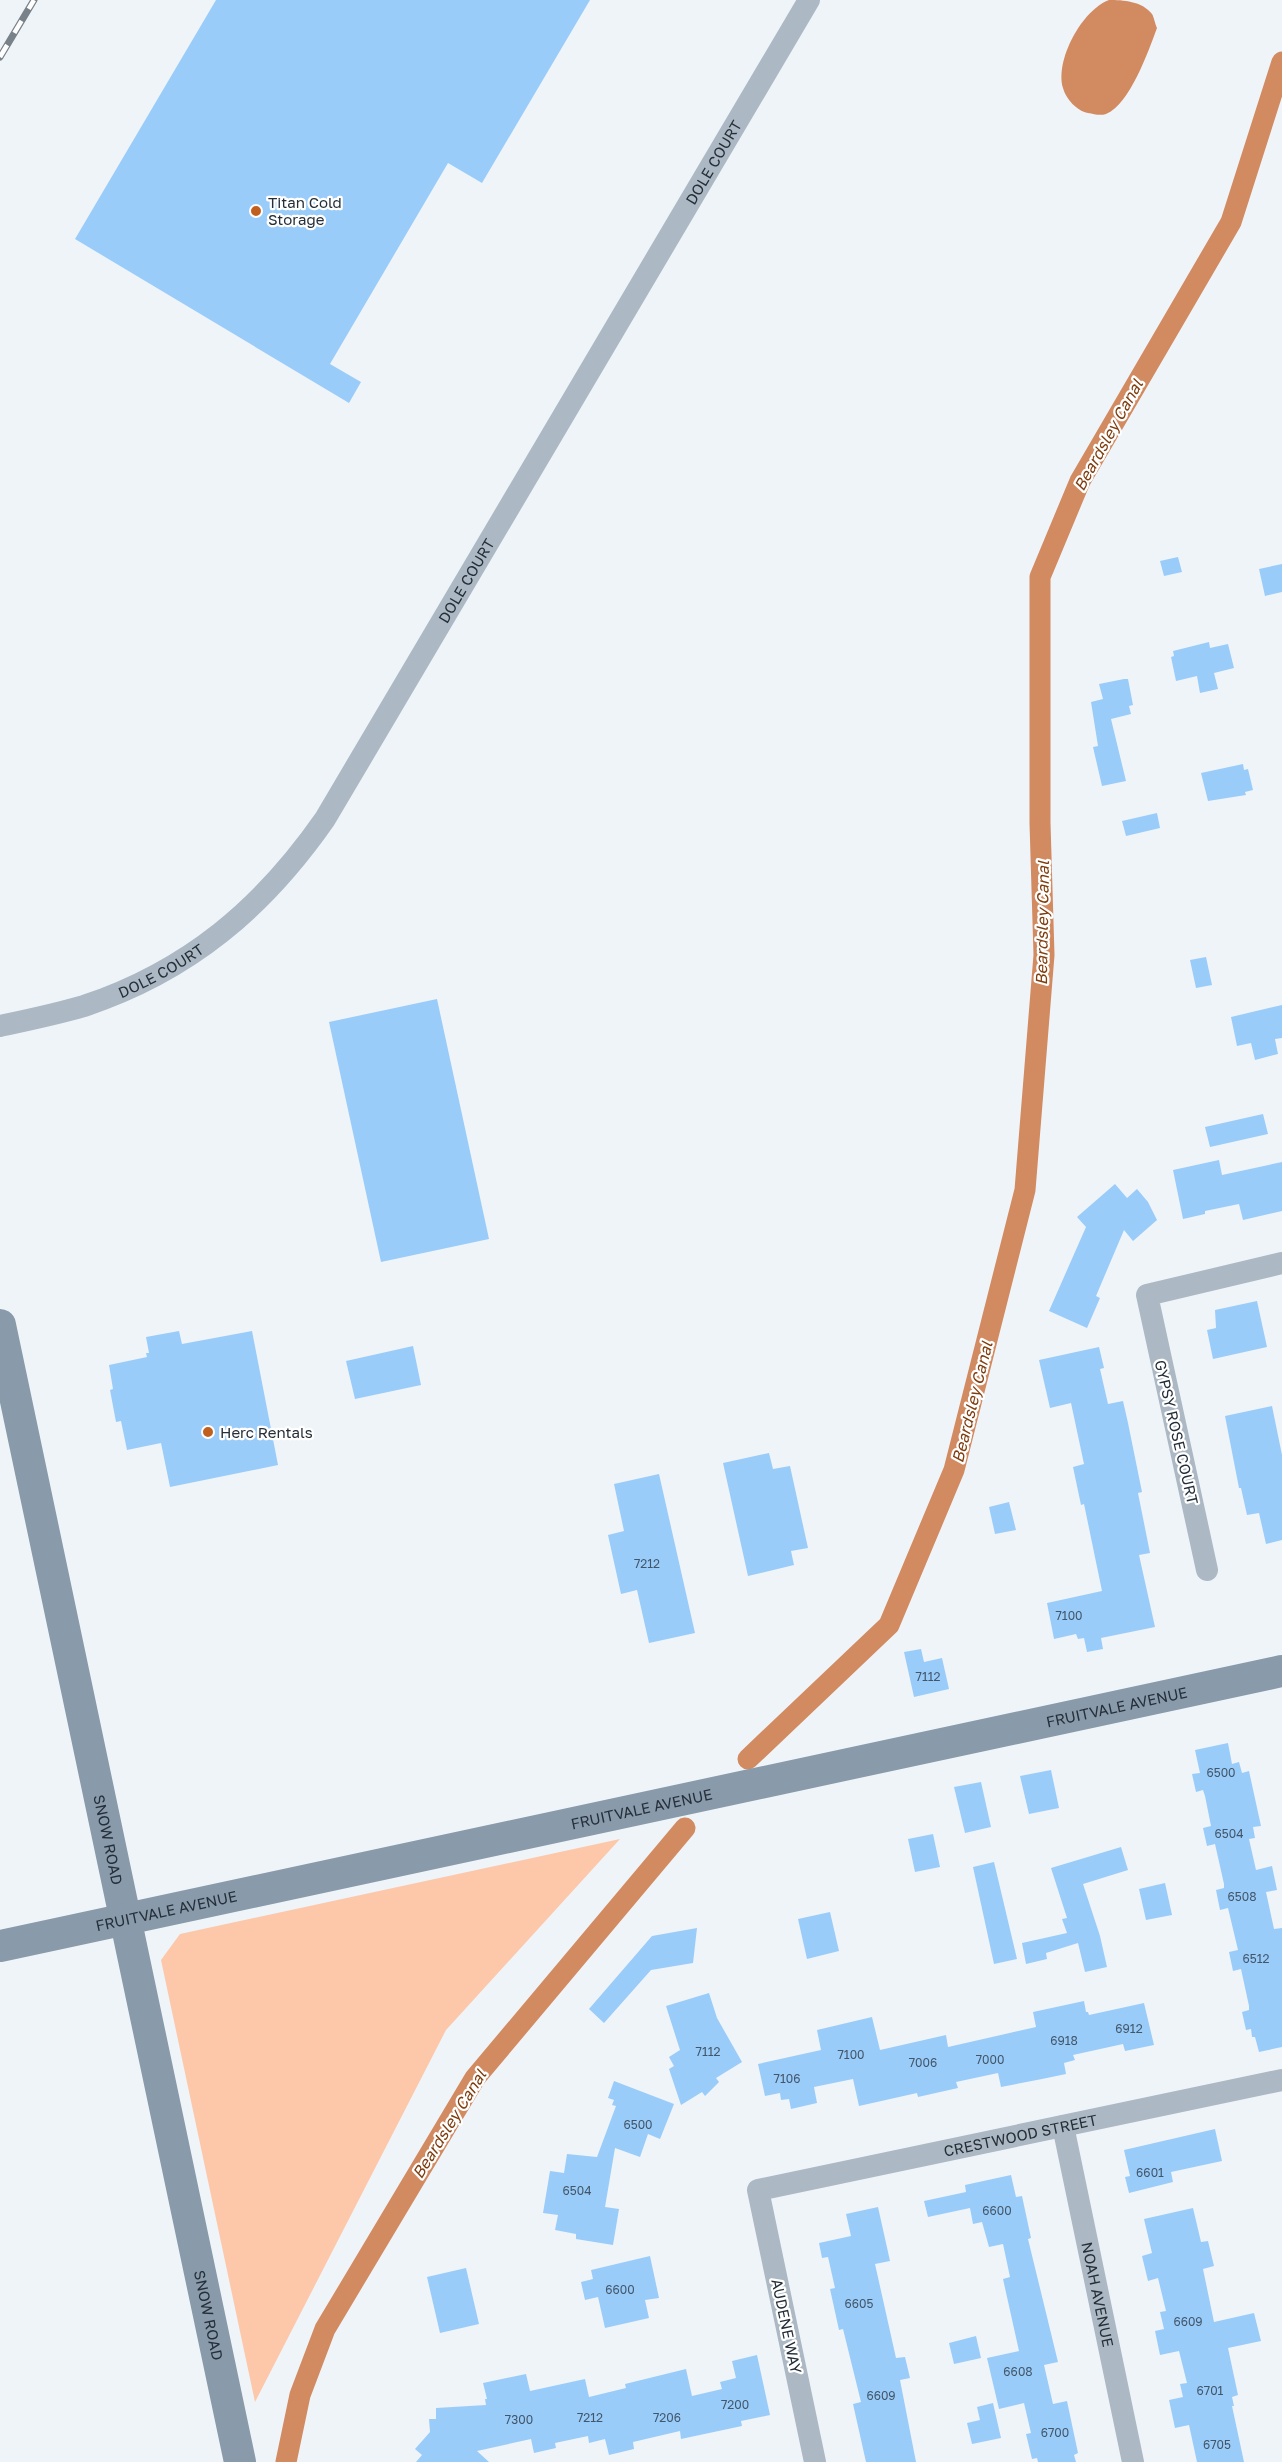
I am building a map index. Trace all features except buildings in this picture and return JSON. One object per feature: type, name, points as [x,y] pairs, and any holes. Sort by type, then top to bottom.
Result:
[{"type":"main road","name":"SNOW ROAD","points":[[0,1325],[240,2462]]},
{"type":"main road","name":"FRUITVALE AVENUE","points":[[0,1946],[1282,1671]]},
{"type":"street","name":"DOLE COURT","points":[[0,1026],[84,1006],[126,990],[166,970],[203,947],[238,920],[271,889],[300,855],[325,819],[809,0]]},
{"type":"street","name":"GYPSY ROSE COURT","points":[[1208,1570],[1147,1295],[1282,1263]]},
{"type":"street","name":"CRESTWOOD STREET","points":[[758,2190],[1282,2080]]},
{"type":"street","name":"NOAH AVENUE","points":[[1063,2126],[1133,2462]]},
{"type":"street","name":"AUDENE WAY","points":[[758,2190],[812,2461]]},
{"type":"shaded area","points":[[1109,0],[1126,1],[1143,6],[1152,14],[1157,28],[1137,76],[1123,100],[1106,114],[1097,115],[1080,110],[1064,92],[1063,64],[1067,50],[1080,25],[1089,14]]},
{"type":"shaded area","points":[[620,1839],[446,2030],[255,2402],[161,1960],[180,1934]]},
{"type":"waterway","name":"Beardsley Canal","points":[[748,1759],[889,1625],[954,1470],[1025,1190],[1044,955],[1040,823],[1040,577],[1080,481],[1231,222],[1282,62]]},
{"type":"waterway","name":"Beardsley Canal","points":[[286,2462],[300,2395],[325,2329],[475,2078],[685,1828]]},
{"type":"railway","points":[[0,57],[34,0]]},
{"type":"place","name":"Titan Cold Storage","points":[[256,211]]},
{"type":"place","name":"Herc Rentals","points":[[208,1432]]}]
